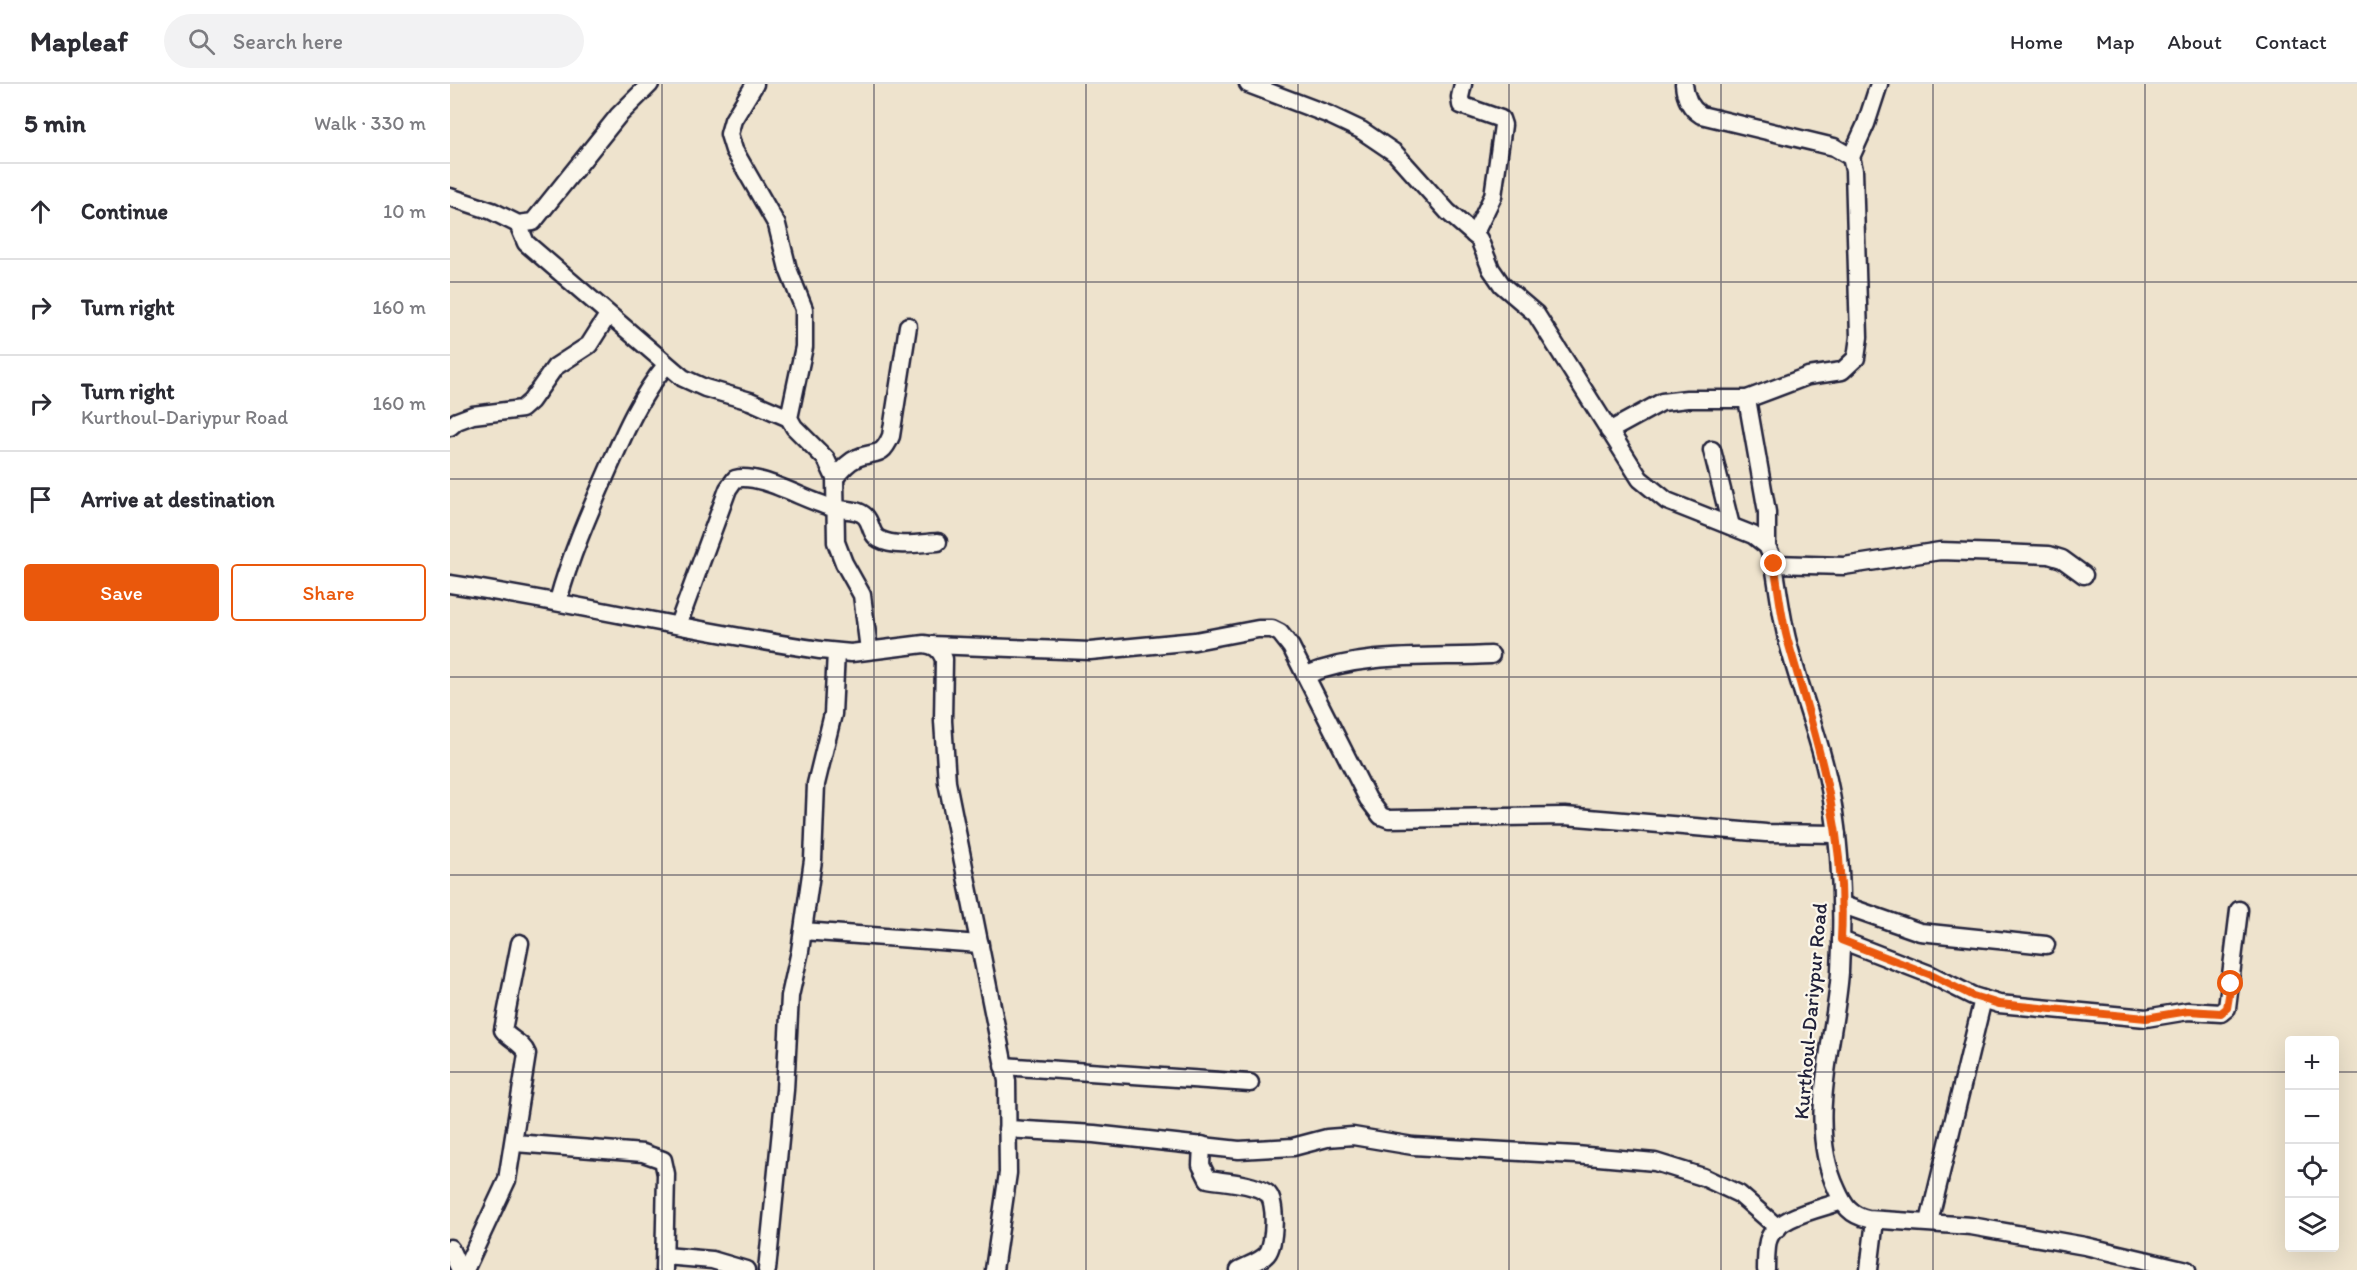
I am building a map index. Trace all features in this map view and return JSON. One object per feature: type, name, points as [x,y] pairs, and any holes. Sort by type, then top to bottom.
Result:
[{"type":"street","points":[[450,197],[492,211],[518,224],[528,225],[538,218],[618,116],[650,84]]},
{"type":"street","points":[[755,84],[733,120],[729,134],[734,150],[777,225],[791,279],[804,309],[804,347],[789,418]]},
{"type":"street","points":[[1248,84],[1327,114],[1374,138],[1395,153],[1448,212],[1484,246],[1491,269],[1502,285],[1536,314],[1640,479],[1654,492],[1687,510],[1753,535],[1767,546]]},
{"type":"street","points":[[1463,84],[1461,105],[1498,117],[1503,122],[1493,196],[1474,235]]},
{"type":"street","points":[[1684,84],[1688,100],[1694,110],[1701,115],[1834,147],[1851,157]]},
{"type":"street","points":[[1609,431],[1662,402],[1687,399],[1747,399],[1808,376],[1842,371],[1856,358],[1859,337],[1854,170],[1851,157],[1866,124],[1879,84]]},
{"type":"street","points":[[518,224],[526,243],[666,365],[692,384],[734,395],[789,418],[794,427],[826,459],[835,478],[836,543],[862,595],[870,650]]},
{"type":"street","points":[[450,427],[457,421],[472,415],[522,409],[531,401],[555,367],[589,345],[609,315]]},
{"type":"street","points":[[835,478],[855,458],[878,454],[886,448],[891,436],[908,326]]},
{"type":"street","points":[[558,601],[578,539],[634,410],[666,365]]},
{"type":"street","points":[[1747,399],[1767,512],[1767,546]]},
{"type":"street","points":[[1712,450],[1731,526]]},
{"type":"street","points":[[678,625],[728,489],[735,479],[751,477],[836,509],[865,516],[872,533],[878,539],[902,543],[938,542]]},
{"type":"street","name":"Kurthoul-Dariypur Road","points":[[1767,546],[1774,564],[1788,643],[1824,762],[1837,834],[1843,905],[1838,995],[1821,1125],[1824,1155],[1842,1201]]},
{"type":"street","points":[[1774,564],[1844,566],[1940,551],[1995,552],[2049,555],[2062,559],[2084,575]]},
{"type":"street","points":[[450,584],[558,601],[678,625],[836,652],[957,644],[1057,651],[1100,650],[1195,641],[1258,628],[1272,629],[1280,633],[1291,647],[1368,799],[1381,816],[1389,819],[1565,816],[1766,833],[1837,834]]},
{"type":"street","points":[[931,645],[941,651],[944,659],[943,721],[947,782],[1007,1090],[1008,1173],[994,1270]]},
{"type":"street","points":[[767,1270],[785,1090],[790,996],[803,931],[813,860],[816,784],[833,714],[836,652]]},
{"type":"street","points":[[1306,675],[1339,665],[1362,662],[1491,655]]},
{"type":"street","points":[[1843,905],[1920,932],[2046,945]]},
{"type":"street","points":[[1841,940],[1929,974],[1983,999],[2020,1007],[2146,1018],[2188,1011],[2221,1013],[2227,1008],[2229,1000],[2239,910]]},
{"type":"street","points":[[803,931],[980,944]]},
{"type":"street","points":[[465,1270],[504,1189],[514,1143],[527,1054],[524,1046],[508,1037],[503,1030],[503,1020],[519,943]]},
{"type":"street","points":[[1929,1222],[1983,999]]},
{"type":"street","points":[[1004,1066],[1250,1083]]},
{"type":"street","points":[[1007,1130],[1094,1134],[1239,1150],[1279,1148],[1327,1138],[1353,1136],[1413,1146],[1655,1162],[1686,1170],[1739,1194],[1778,1228]]},
{"type":"street","points":[[514,1143],[643,1153],[663,1160],[666,1174],[665,1263],[712,1260],[746,1270]]},
{"type":"street","points":[[1202,1145],[1201,1165],[1208,1179],[1258,1189],[1268,1193],[1272,1199],[1273,1236],[1270,1250],[1265,1257],[1239,1270]]},
{"type":"street","points":[[1766,1270],[1768,1241],[1778,1228],[1790,1220],[1842,1201],[1856,1216],[1875,1220],[1971,1226],[2085,1246],[2187,1270]]},
{"type":"street","points":[[1869,1270],[1875,1220]]},
{"type":"street","points":[[450,1248],[460,1270]]},
{"type":"route","points":[[1774,564],[1788,643],[1824,762],[1832,800],[1843,905],[1841,940],[1929,974],[1973,996],[1999,1004],[2020,1007],[2146,1018],[2188,1011],[2221,1013],[2227,1008],[2231,984]]}]
